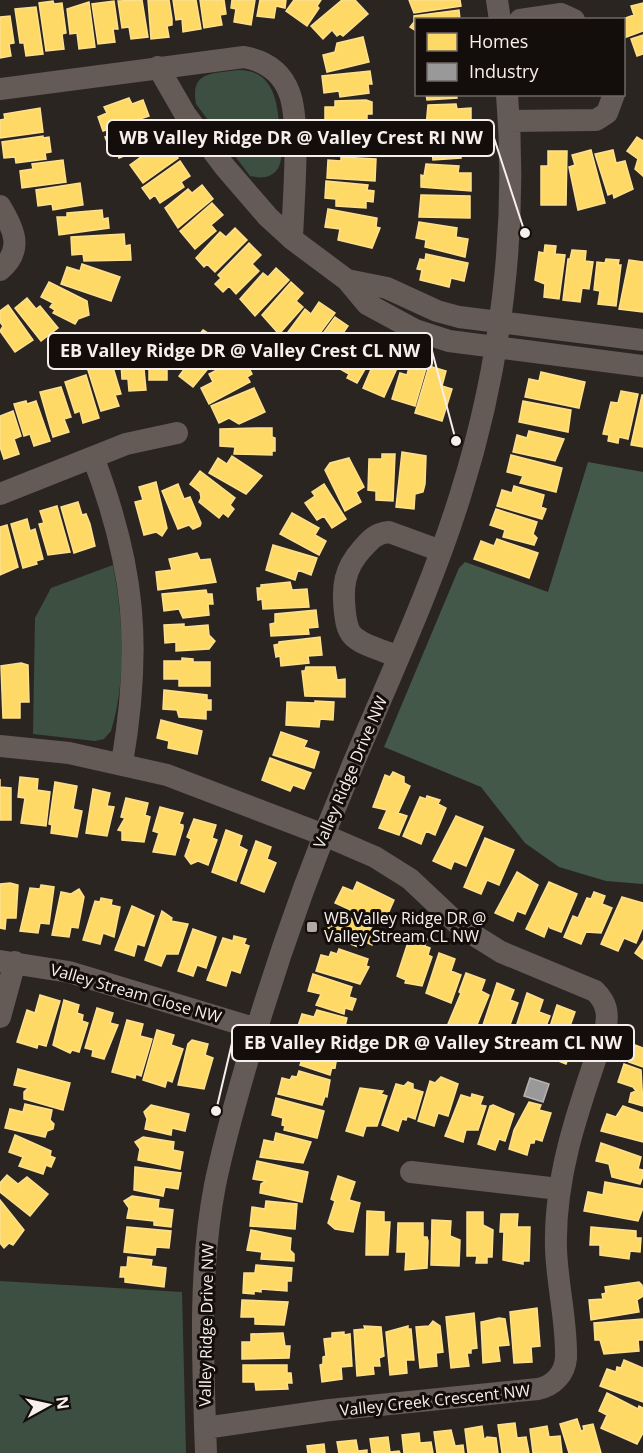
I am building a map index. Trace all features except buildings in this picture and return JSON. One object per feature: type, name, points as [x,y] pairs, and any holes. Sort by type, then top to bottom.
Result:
[{"type":"street","points":[[497,0],[500,18]]},
{"type":"street","points":[[534,18],[561,14],[570,18]]},
{"type":"street","points":[[0,90],[244,57],[263,62],[279,75],[292,102],[295,160],[292,239]]},
{"type":"street","points":[[158,67],[180,106],[224,166],[268,217],[292,239],[347,280],[367,304],[392,320],[449,341],[643,366]]},
{"type":"street","name":"Valley Ridge Drive NW","points":[[206,1453],[203,1315],[209,1224],[226,1137],[257,1029],[324,835],[441,551],[474,448],[499,322],[509,227],[510,121],[507,96]]},
{"type":"street","points":[[510,121],[596,120],[607,113],[613,96]]},
{"type":"street","points":[[0,206],[10,223],[16,240],[12,257],[0,270]]},
{"type":"street","points":[[347,280],[387,288],[448,314],[643,340]]},
{"type":"street","points":[[0,494],[134,441],[177,433]]},
{"type":"street","points":[[93,457],[117,526],[134,627],[132,703],[122,763]]},
{"type":"street","points":[[399,657],[357,639],[350,632],[343,598],[345,574],[372,537],[381,532],[389,532],[441,551]]},
{"type":"street","name":"Valley Creek Crescent NW","points":[[0,746],[69,753],[122,763],[205,788],[324,835],[375,857],[410,879],[476,938],[501,952],[594,991],[605,1003],[608,1021],[567,1145],[559,1189],[556,1248],[566,1356],[561,1374],[551,1384],[538,1389],[330,1410],[205,1428]]},
{"type":"street","name":"Valley Stream Close NW","points":[[0,1017],[8,961],[89,977],[257,1029]]},
{"type":"street","points":[[411,1172],[559,1189]]},
{"type":"green space","points":[[239,70],[261,76],[268,83],[276,102],[281,159],[276,171],[267,177],[250,176],[196,104],[195,93],[200,79],[212,74]]},
{"type":"green space","points":[[588,462],[643,472],[643,884],[606,881],[559,867],[525,843],[481,787],[384,747],[459,568],[465,562],[548,592]]},
{"type":"green space","points":[[113,565],[122,648],[119,690],[111,731],[104,739],[95,741],[33,734],[35,618],[51,588]]},
{"type":"green space","points":[[0,1281],[182,1292],[186,1453],[0,1453]]},
{"type":"place","name":"WB Valley Ridge DR @ Valley Crest RI NW","points":[[525,233]]},
{"type":"place","name":"EB Valley Ridge DR @ Valley Crest CL NW","points":[[456,441]]},
{"type":"place","name":"WB Valley Ridge DR @ Valley Stream CL NW","points":[[312,927]]},
{"type":"place","name":"EB Valley Ridge DR @ Valley Stream CL NW","points":[[216,1111]]}]
